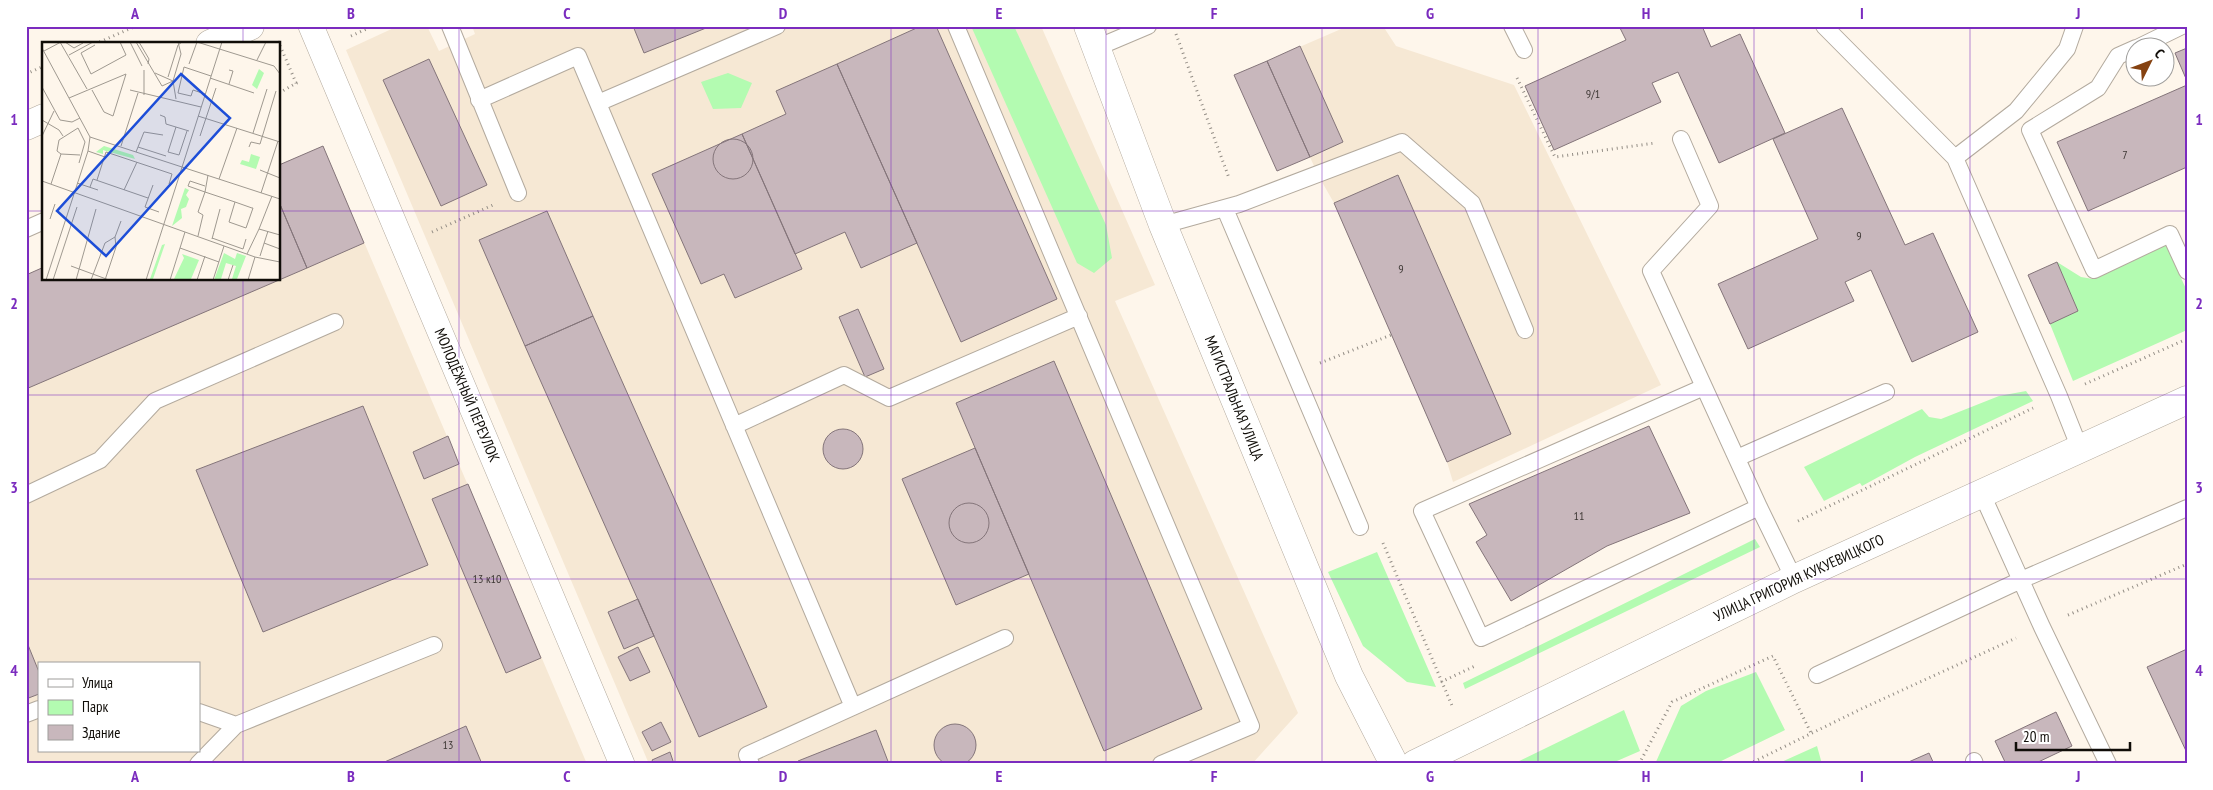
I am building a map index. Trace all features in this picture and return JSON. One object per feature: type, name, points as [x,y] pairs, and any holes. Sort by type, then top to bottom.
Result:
[{"type":"street","points":[[214,42],[250,26]]},
{"type":"street","name":"МОЛОДЁЖНЫЙ ПЕРЕУЛОК","points":[[311,26],[622,764]]},
{"type":"street","name":"МАГИСТРАЛЬНАЯ УЛИЦА","points":[[1092,37],[1163,225],[1349,676],[1394,764]]},
{"type":"street","points":[[26,126],[42,119]]},
{"type":"street","name":"УЛИЦА ГРИГОРИЯ КУКУЕВИЦКОГО","points":[[1415,764],[1794,579],[2187,400]]},
{"type":"lane","points":[[450,26],[518,194]]},
{"type":"lane","points":[[598,103],[777,26]]},
{"type":"lane","points":[[956,26],[1251,726],[1161,764]]},
{"type":"lane","points":[[1092,37],[1148,26]]},
{"type":"lane","points":[[1512,26],[1524,50]]},
{"type":"lane","points":[[1824,26],[1955,158],[2059,396],[2080,449]]},
{"type":"lane","points":[[1955,158],[2016,111],[2067,48],[2075,26]]},
{"type":"lane","points":[[2157,38],[2182,26]]},
{"type":"lane","points":[[2126,52],[2118,56],[2098,88],[2030,130],[2094,270],[2170,234],[2187,271]]},
{"type":"lane","points":[[479,100],[578,56],[853,707]]},
{"type":"lane","points":[[1681,139],[1710,206],[1651,271],[1758,507],[1794,579]]},
{"type":"lane","points":[[1163,225],[1225,209],[1402,142],[1472,203],[1525,330]]},
{"type":"lane","points":[[1225,209],[1360,526]]},
{"type":"lane","points":[[26,229],[42,222]]},
{"type":"lane","points":[[734,426],[844,375],[889,398],[1078,316]]},
{"type":"lane","points":[[26,495],[100,460],[155,401],[335,322]]},
{"type":"lane","points":[[1704,387],[1422,511],[1481,638],[1758,507]]},
{"type":"lane","points":[[1736,458],[1886,392]]},
{"type":"lane","points":[[1982,494],[2108,764]]},
{"type":"lane","points":[[1817,675],[2021,580],[2187,508]]},
{"type":"lane","points":[[751,764],[747,755],[1005,638]]},
{"type":"lane","points":[[198,764],[236,725],[434,645]]},
{"type":"lane","points":[[26,714],[38,709]]},
{"type":"lane","points":[[200,712],[236,725]]},
{"type":"path","points":[[100,42],[136,26]]},
{"type":"path","points":[[275,35],[278,42]]},
{"type":"path","points":[[280,46],[297,84]]},
{"type":"path","points":[[1524,50],[1516,79],[1555,156],[1681,139]]},
{"type":"path","points":[[26,74],[42,67]]},
{"type":"path","points":[[444,227],[488,207]]},
{"type":"path","points":[[1319,363],[1391,335]]},
{"type":"path","points":[[1772,534],[2059,396],[2187,339]]},
{"type":"path","points":[[1749,764],[1811,733],[2042,626],[2187,564]]},
{"type":"path","points":[[1639,764],[1672,702],[1773,656],[1811,733]]},
{"type":"shaded area","points":[[398,26],[427,26],[439,51],[475,34],[472,26],[1041,26],[1155,285],[1115,301],[1298,713],[1252,764],[649,764],[346,50]]},
{"type":"shaded area","points":[[1348,26],[1383,26],[1396,46],[1514,85],[1661,385],[1453,482],[1447,462],[1334,203],[1318,175],[1267,61]]},
{"type":"shaded area","points":[[323,146],[587,764],[26,764],[26,275],[42,268],[42,280],[280,280],[280,165]]},
{"type":"green space","points":[[971,26],[1014,26],[1106,225],[1112,258],[1094,273],[1077,263]]},
{"type":"green space","points":[[728,73],[752,83],[741,108],[713,109],[701,82]]},
{"type":"green space","points":[[2166,245],[2187,291],[2187,330],[2073,381],[2050,324],[2078,311],[2057,262],[2081,277],[2093,279]]},
{"type":"green space","points":[[2026,391],[2033,401],[1915,457],[1862,486],[1860,483],[1824,501],[1804,467],[1922,409],[1929,417],[1941,419],[1999,396]]},
{"type":"green space","points":[[1755,539],[1760,547],[1465,689],[1463,683]]},
{"type":"green space","points":[[1377,552],[1436,687],[1407,682],[1363,646],[1328,572]]},
{"type":"green space","points":[[1756,672],[1785,730],[1715,764],[1655,764],[1681,706],[1706,691]]},
{"type":"green space","points":[[1624,710],[1640,751],[1610,764],[1513,764]]},
{"type":"green space","points":[[1817,746],[1822,764],[1777,764]]},
{"type":"building","points":[[633,26],[711,26],[644,53]]},
{"type":"building","points":[[921,26],[936,26],[1057,299],[961,342],[837,64]]},
{"type":"building","points":[[1619,26],[1702,26],[1711,47],[1740,34],[1785,133],[1719,163],[1678,72],[1652,83],[1661,102],[1554,150],[1525,86],[1626,40]]},
{"type":"building","points":[[1300,46],[1343,142],[1310,157],[1267,61]]},
{"type":"building","points":[[2187,48],[2187,81],[2176,55],[2176,53]]},
{"type":"building","points":[[429,59],[487,185],[441,206],[383,80]]},
{"type":"building","points":[[1267,61],[1310,157],[1277,171],[1234,75]]},
{"type":"building","points":[[837,64],[917,243],[861,268],[845,232],[795,254],[742,134],[786,114],[776,91]]},
{"type":"building","points":[[2187,85],[2187,167],[2088,211],[2057,142]]},
{"type":"building","points":[[1842,108],[1905,245],[1933,233],[1978,332],[1912,362],[1871,270],[1845,282],[1854,301],[1748,349],[1718,284],[1818,239],[1773,139]]},
{"type":"building","points":[[742,134],[802,269],[735,298],[724,274],[701,284],[652,174]]},
{"type":"building","points":[[737,139],[744,142],[750,148],[753,159],[752,167],[744,176],[737,179],[729,179],[722,176],[714,167],[713,155],[716,148],[725,140]]},
{"type":"building","points":[[323,146],[364,243],[307,268],[280,204],[280,165]]},
{"type":"building","points":[[1398,175],[1511,434],[1447,462],[1334,203]]},
{"type":"building","points":[[280,204],[307,268],[280,280]]},
{"type":"building","points":[[547,211],[593,316],[525,346],[479,240]]},
{"type":"building","points":[[2057,262],[2078,311],[2050,324],[2028,275]]},
{"type":"building","points":[[42,268],[42,280],[279,280],[26,389],[26,275]]},
{"type":"building","points":[[858,309],[884,369],[865,377],[839,317]]},
{"type":"building","points":[[593,316],[767,707],[699,737],[525,346]]},
{"type":"building","points":[[1054,361],[1202,709],[1104,751],[956,403]]},
{"type":"building","points":[[363,406],[428,565],[263,632],[196,470]]},
{"type":"building","points":[[1649,426],[1690,513],[1607,546],[1511,601],[1476,542],[1487,535],[1469,504]]},
{"type":"building","points":[[847,429],[854,432],[860,438],[863,449],[862,457],[854,466],[847,469],[839,469],[832,466],[824,457],[823,445],[826,438],[835,430]]},
{"type":"building","points":[[448,436],[459,464],[424,479],[413,452]]},
{"type":"building","points":[[975,448],[1029,574],[956,605],[902,479]]},
{"type":"building","points":[[468,484],[541,658],[506,673],[432,499]]},
{"type":"building","points":[[973,503],[980,506],[986,512],[989,523],[988,531],[980,540],[973,543],[965,543],[958,540],[950,531],[949,519],[952,512],[961,504]]},
{"type":"building","points":[[638,599],[654,636],[624,649],[608,612]]},
{"type":"building","points":[[26,640],[38,670],[38,694],[26,699]]},
{"type":"building","points":[[638,647],[650,672],[630,681],[618,657]]},
{"type":"building","points":[[2187,649],[2187,753],[2147,667]]},
{"type":"building","points":[[2056,712],[2072,746],[2034,764],[2006,764],[1995,741]]},
{"type":"building","points":[[661,722],[671,742],[652,751],[642,732]]},
{"type":"building","points":[[955,724],[970,730],[976,745],[970,760],[955,766],[940,760],[934,745],[940,730]]},
{"type":"building","points":[[466,726],[482,764],[380,764]]},
{"type":"building","points":[[876,730],[889,764],[799,764],[798,761]]},
{"type":"building","points":[[670,752],[674,764],[654,764],[652,760]]},
{"type":"building","points":[[1929,753],[1934,764],[1904,764]]}]
